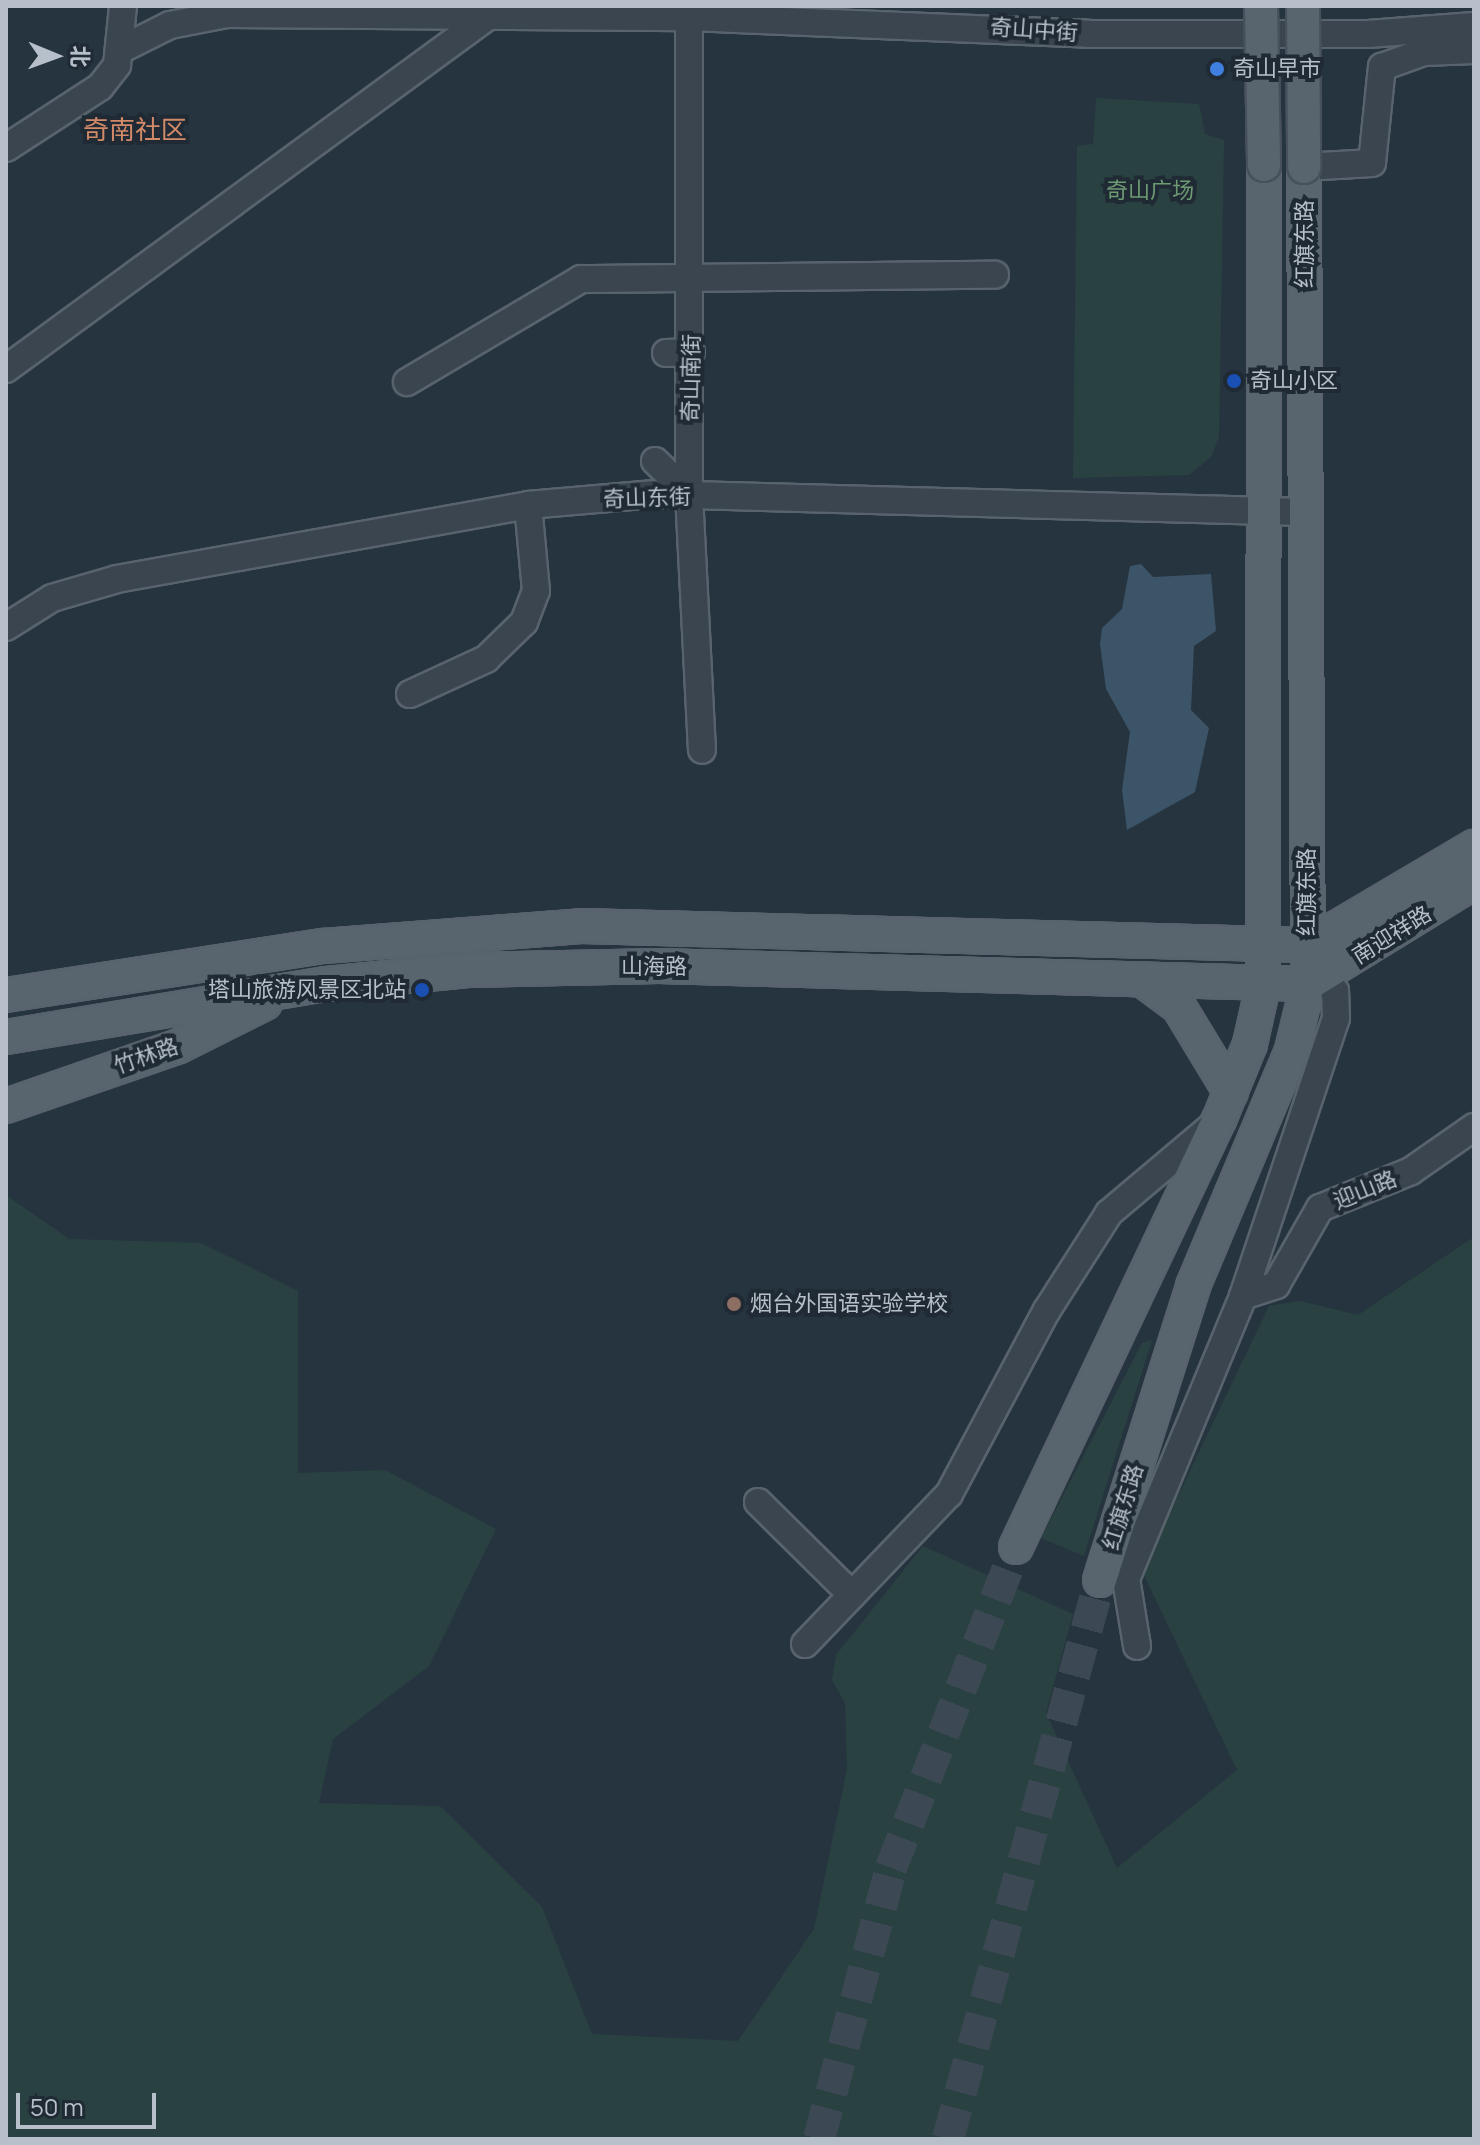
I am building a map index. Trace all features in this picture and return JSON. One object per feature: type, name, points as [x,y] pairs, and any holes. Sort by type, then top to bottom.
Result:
[{"type":"main road","name":"红旗东路","points":[[1261,6],[1264,165],[1263,986]]},
{"type":"main road","name":"红旗东路","points":[[1100,1580],[1185,1308],[1292,1050],[1308,984],[1303,6]]},
{"type":"main road","name":"南迎祥路","points":[[1308,945],[1474,847]]},
{"type":"main road","name":"南迎祥路","points":[[1308,984],[1474,882]]},
{"type":"main road","name":"山海路","points":[[6,995],[353,943],[581,926],[1308,945]]},
{"type":"main road","name":"山海路","points":[[6,1037],[280,992],[452,971],[659,966],[1263,986],[1308,984]]},
{"type":"main road","points":[[1144,981],[1179,1007],[1225,1107]]},
{"type":"main road","points":[[1016,1547],[1225,1107],[1263,986]]},
{"type":"main road","name":"竹林路","points":[[6,1106],[179,1046],[280,992]]},
{"type":"street","points":[[6,148],[100,87],[120,50],[123,6]]},
{"type":"street","name":"奇山中街","points":[[120,50],[170,25],[227,10],[487,17],[689,12],[1089,34],[1368,34],[1474,26]]},
{"type":"street","name":"奇山南街","points":[[689,12],[695,277],[678,353],[689,494],[702,750]]},
{"type":"street","points":[[6,369],[487,17]]},
{"type":"street","points":[[1304,167],[1372,163],[1382,67],[1424,52],[1474,50]]},
{"type":"street","points":[[407,382],[581,279],[995,275]]},
{"type":"street","points":[[655,461],[689,494]]},
{"type":"street","name":"奇山东街","points":[[6,627],[52,598],[117,579],[528,505],[689,494],[1305,512]]},
{"type":"street","points":[[410,694],[486,659],[524,622],[536,591],[528,505]]},
{"type":"street","points":[[1137,1646],[1126,1579],[1243,1296],[1336,1018],[1335,991],[1326,983],[1308,984]]},
{"type":"street","points":[[805,1644],[949,1494],[1047,1310],[1109,1213],[1225,1107]]},
{"type":"street","name":"迎山路","points":[[1243,1296],[1276,1285],[1320,1208],[1411,1171],[1474,1127]]},
{"type":"street","points":[[758,1502],[852,1595]]},
{"type":"green space","name":"奇山广场","points":[[1096,98],[1199,104],[1205,134],[1224,140],[1219,437],[1211,457],[1189,475],[1073,478],[1077,146],[1093,144]]},
{"type":"green space","points":[[6,1195],[69,1239],[201,1243],[298,1291],[298,1473],[385,1470],[496,1529],[429,1666],[333,1739],[319,1803],[440,1806],[542,1907],[592,2034],[738,2041],[814,1929],[847,1769],[845,1703],[832,1680],[836,1655],[923,1546],[1073,1614],[1046,1713],[1117,1868],[1237,1770],[1142,1571],[1269,1306],[1300,1301],[1358,1315],[1474,1237],[1474,2139],[6,2139]]},
{"type":"green space","points":[[1152,1340],[1084,1556],[1041,1538],[1142,1343]]},
{"type":"water","points":[[1141,564],[1153,577],[1211,574],[1216,631],[1194,646],[1191,710],[1209,728],[1195,792],[1127,830],[1122,790],[1130,732],[1106,689],[1100,644],[1102,628],[1122,609],[1130,566]]},
{"type":"tunnel","points":[[819,2139],[891,1868],[1016,1547]]},
{"type":"tunnel","points":[[948,2139],[1100,1580]]},
{"type":"place","name":"奇山早市","points":[[1217,69]]},
{"type":"place","name":"奇山小区","points":[[1234,381]]},
{"type":"place","name":"塔山旅游风景区北站","points":[[422,990]]},
{"type":"place","name":"烟台外国语实验学校","points":[[734,1304]]},
{"type":"district","name":"奇南社区","points":[[135,130]]}]
